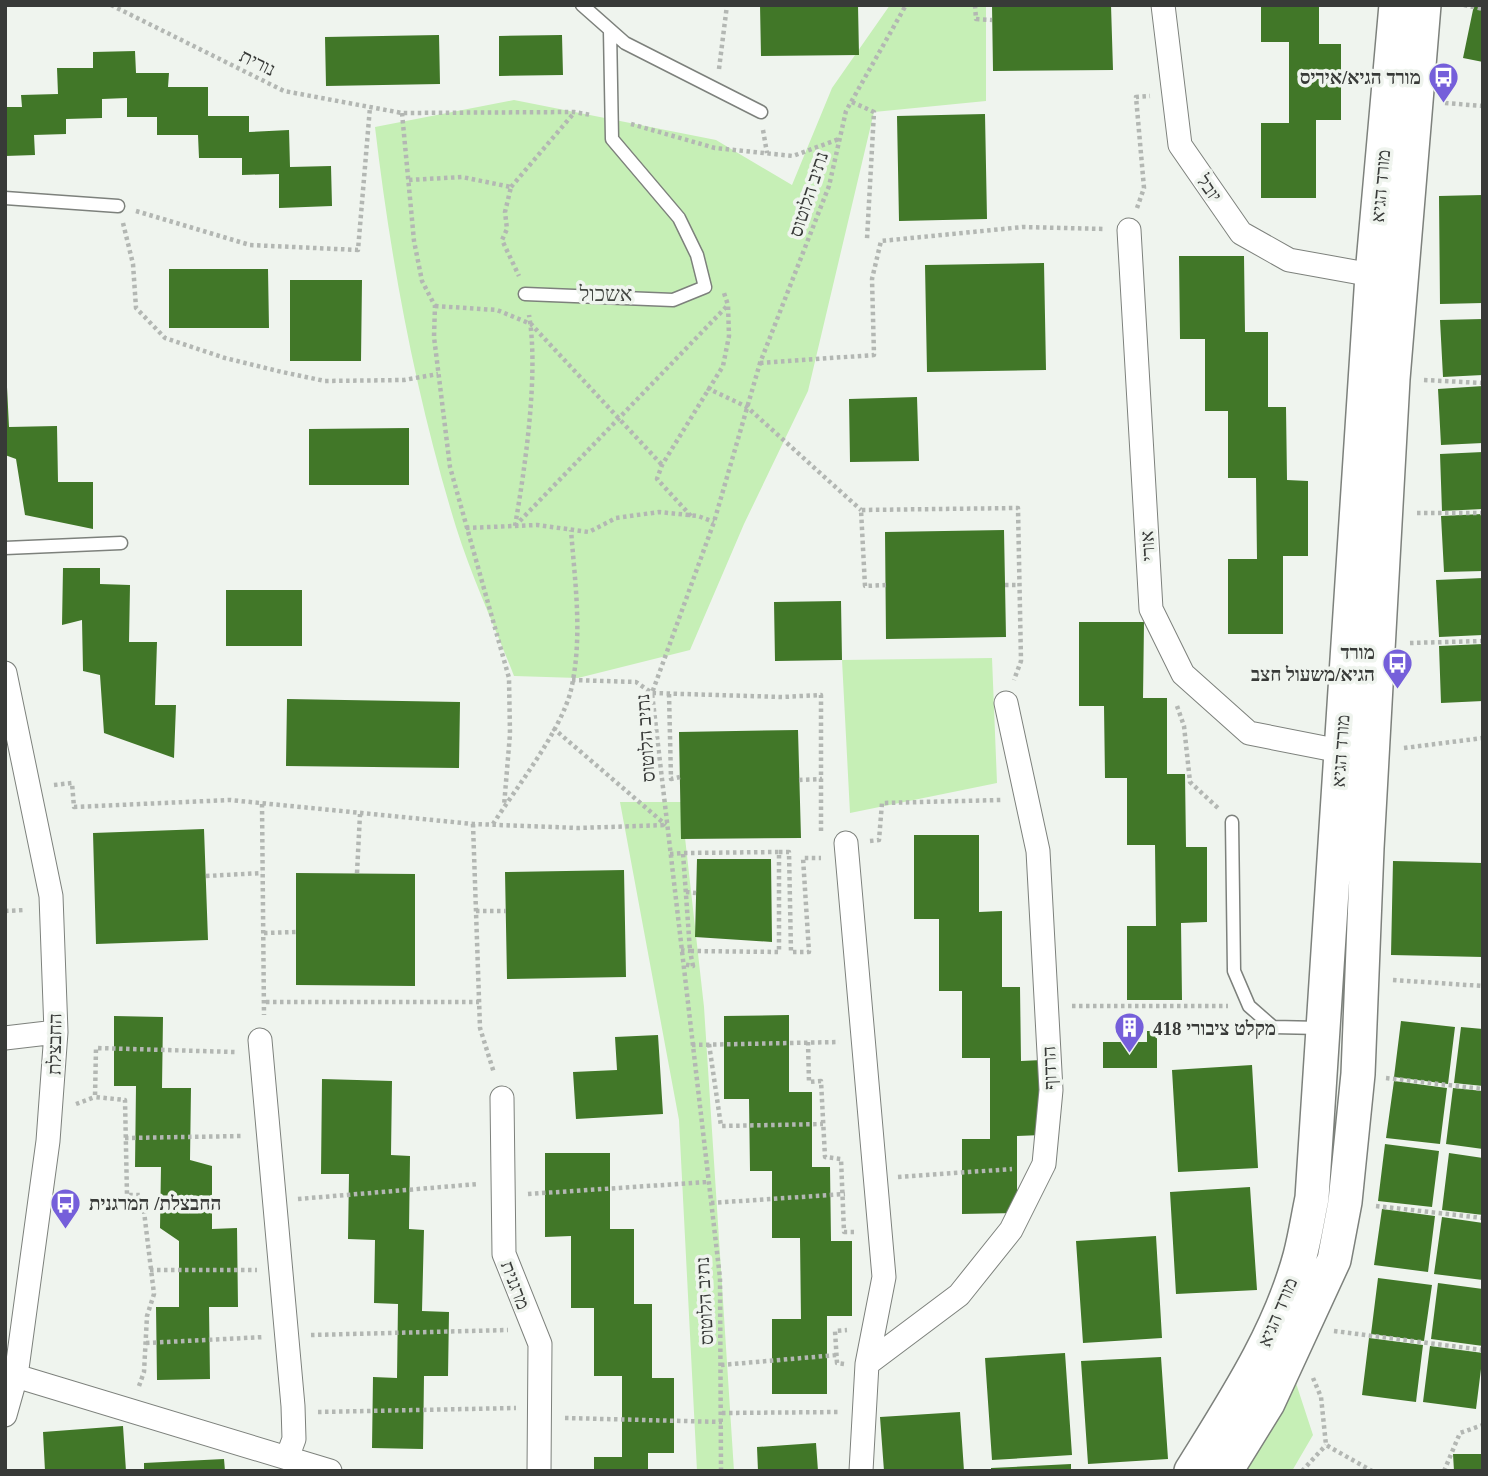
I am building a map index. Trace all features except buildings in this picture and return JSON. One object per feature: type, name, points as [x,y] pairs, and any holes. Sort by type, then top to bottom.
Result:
[{"type":"street","name":"יובל","points":[[1163,5],[1180,145],[1241,233],[1289,260],[1371,275]]},
{"type":"street","name":"מורד הגיא","points":[[1226,1471],[1268,1403],[1335,1260],[1345,1202],[1358,1074],[1362,978],[1356,751],[1371,275],[1396,5]]},
{"type":"street","name":"מורד הגיא","points":[[1191,1471],[1243,1387],[1276,1320],[1300,1257],[1312,1198],[1325,1028],[1356,751],[1379,643],[1393,379],[1424,5]]},
{"type":"street","name":"אורי","points":[[1129,230],[1151,609],[1184,674],[1249,733],[1356,751]]},
{"type":"street","name":"החבצלת","points":[[5,673],[51,896],[56,1032],[50,1123],[16,1376],[5,1415]]},
{"type":"street","name":"הרדוף","points":[[867,1364],[959,1295],[1012,1230],[1044,1164],[1051,1090],[1038,851],[1006,704]]},
{"type":"street","points":[[847,850],[884,1277],[867,1364],[861,1471]]},
{"type":"street","points":[[5,1038],[56,1032]]},
{"type":"street","points":[[261,1047],[293,1413],[294,1439],[287,1458]]},
{"type":"street","name":"מרגנית","points":[[502,1098],[504,1254],[540,1344],[539,1471]]},
{"type":"street","points":[[16,1376],[330,1471]]},
{"type":"lane","points":[[582,5],[625,43],[761,112]]},
{"type":"lane","points":[[525,294],[673,300],[705,287],[697,255],[680,218],[641,177],[612,139],[610,30]]},
{"type":"lane","points":[[5,198],[118,206]]},
{"type":"lane","points":[[5,548],[121,542]]},
{"type":"lane","points":[[1232,822],[1234,971],[1249,1006],[1273,1027],[1325,1028]]},
{"type":"path","name":"נורית","points":[[111,5],[284,91],[402,113],[575,112],[511,187]]},
{"type":"path","points":[[719,53],[727,5]]},
{"type":"path","name":"נתיב הלוטוס","points":[[721,1471],[720,1278],[652,693],[714,522],[760,363],[829,186],[852,102],[906,5]]},
{"type":"path","points":[[975,5],[976,19],[992,20]]},
{"type":"path","points":[[1464,5],[1483,9]]},
{"type":"path","points":[[760,363],[874,355],[872,279],[881,241],[1023,227],[1129,230],[1144,188],[1136,96],[1172,94]]},
{"type":"path","points":[[852,102],[874,112],[867,239]]},
{"type":"path","points":[[118,206],[250,245],[358,250],[370,107]]},
{"type":"path","points":[[402,113],[419,268],[435,306],[434,337],[450,467],[509,678],[510,734],[504,806]]},
{"type":"path","points":[[623,121],[715,148],[793,156],[840,139]]},
{"type":"path","points":[[409,180],[462,177],[511,187],[505,212],[507,229],[502,240],[525,294],[531,324],[528,424],[523,479],[514,526]]},
{"type":"path","points":[[118,206],[133,264],[136,308],[165,338],[225,358],[325,381],[404,380],[438,374]]},
{"type":"path","points":[[514,526],[728,305]]},
{"type":"path","points":[[435,306],[497,310],[531,324],[662,465]]},
{"type":"path","points":[[691,516],[657,479],[662,465],[723,366],[729,336]]},
{"type":"path","points":[[1393,379],[1483,383]]},
{"type":"path","points":[[707,388],[747,407],[861,510],[1018,508],[1017,585],[1021,661]]},
{"type":"path","points":[[861,510],[865,586],[886,585]]},
{"type":"path","points":[[1386,512],[1483,513]]},
{"type":"path","points":[[466,528],[537,525],[589,532],[616,518],[648,514],[691,516],[714,522]]},
{"type":"path","points":[[492,825],[553,728],[571,691],[579,627],[571,530]]},
{"type":"path","points":[[1005,585],[1017,585]]},
{"type":"path","points":[[1379,643],[1483,641]]},
{"type":"path","points":[[572,680],[636,682],[652,693],[821,695],[821,839]]},
{"type":"path","points":[[669,694],[671,779],[680,777]]},
{"type":"path","points":[[1176,703],[1184,726],[1190,782],[1232,822]]},
{"type":"path","points":[[553,728],[666,825]]},
{"type":"path","points":[[1356,751],[1483,738]]},
{"type":"path","points":[[799,780],[822,779]]},
{"type":"path","points":[[50,785],[72,783],[74,807],[230,800],[473,824],[579,828],[666,825]]},
{"type":"path","points":[[681,950],[809,952],[803,858],[847,850],[880,840],[882,803],[1026,800]]},
{"type":"path","points":[[262,804],[265,1002],[479,1002]]},
{"type":"path","points":[[357,873],[360,814]]},
{"type":"path","points":[[473,824],[480,1028],[502,1098]]},
{"type":"path","points":[[779,852],[779,952]]},
{"type":"path","points":[[670,854],[789,852],[791,952]]},
{"type":"path","points":[[683,853],[693,966],[683,964]]},
{"type":"path","points":[[206,876],[262,873]]},
{"type":"path","points":[[686,892],[696,893]]},
{"type":"path","points":[[476,911],[506,911]]},
{"type":"path","points":[[264,933],[296,932]]},
{"type":"path","points":[[1362,978],[1483,986]]},
{"type":"path","points":[[1046,1006],[1249,1006]]},
{"type":"path","points":[[692,1045],[808,1042],[809,1082],[821,1081],[825,1157],[841,1159],[844,1232],[861,1232]]},
{"type":"path","points":[[709,1044],[721,1126],[823,1124]]},
{"type":"path","points":[[133,1411],[144,1371],[147,1316],[154,1294],[142,1195],[127,1195],[125,1100],[95,1097],[96,1048],[261,1047]]},
{"type":"path","points":[[1358,1074],[1483,1089]]},
{"type":"path","points":[[125,1138],[268,1136]]},
{"type":"path","points":[[876,1178],[989,1171],[1044,1164]]},
{"type":"path","points":[[274,1201],[708,1182]]},
{"type":"path","points":[[711,1203],[843,1194]]},
{"type":"path","points":[[1345,1202],[1483,1218]]},
{"type":"path","points":[[150,1270],[280,1270]]},
{"type":"path","points":[[837,1363],[835,1331],[861,1328]]},
{"type":"path","points":[[146,1343],[210,1342],[286,1335],[534,1329]]},
{"type":"path","points":[[1325,1329],[1483,1350]]},
{"type":"path","points":[[721,1364],[836,1356]]},
{"type":"path","points":[[1302,1471],[1326,1445],[1321,1397],[1310,1373]]},
{"type":"path","points":[[722,1413],[864,1411]]},
{"type":"path","points":[[293,1413],[539,1412],[722,1422]]},
{"type":"path","points":[[1444,1471],[1460,1433],[1483,1425]]},
{"type":"path","points":[[1326,1445],[1372,1471]]},
{"type":"green space","points":[[890,5],[986,5],[986,101],[874,112],[808,391],[744,524],[690,650],[578,678],[514,676],[462,546],[429,429],[397,279],[375,127],[514,100],[716,140],[792,185],[832,88]]},
{"type":"green space","points":[[992,658],[997,783],[850,813],[842,660]]},
{"type":"green space","points":[[620,802],[681,802],[704,1007],[734,1471],[697,1471],[679,1120]]},
{"type":"green space","points":[[1293,1374],[1313,1435],[1292,1471],[1231,1471]]},
{"type":"place","name":"מורד הגיא/איריס","points":[[1444,104]]},
{"type":"place","name":"מורד הגיא/משעול חצב","points":[[1398,690]]},
{"type":"place","name":"מקלט ציבורי 418","points":[[1130,1055]]},
{"type":"place","name":"החבצלת/ המרגנית","points":[[66,1230]]},
{"type":"district","name":"אשכול","points":[[606,294]]}]
